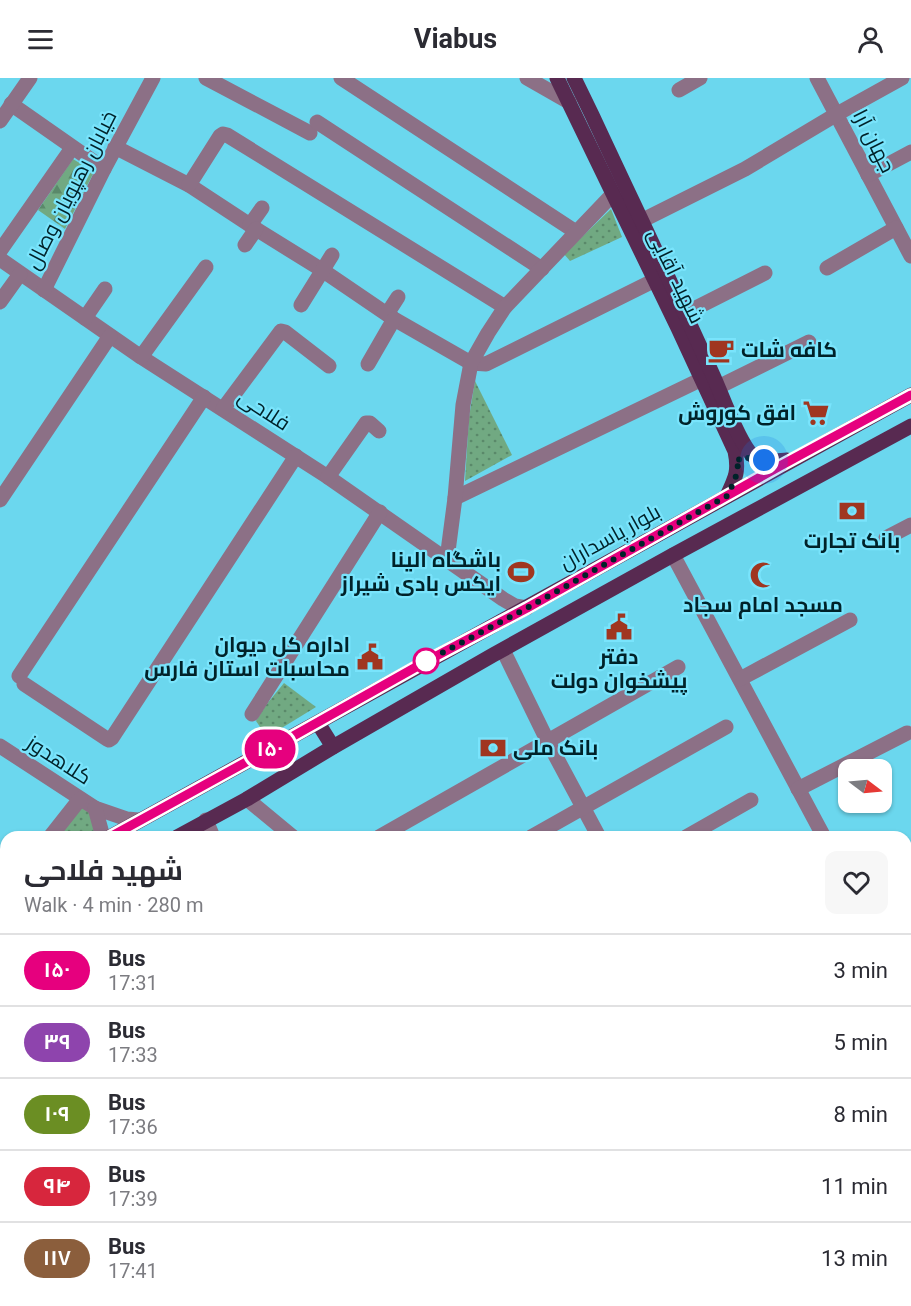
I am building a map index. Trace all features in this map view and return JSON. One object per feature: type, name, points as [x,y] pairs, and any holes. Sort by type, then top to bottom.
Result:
[{"type":"main road","name":"شهید آقایی","points":[[557,78],[709,386],[739,434],[743,455]]},
{"type":"main road","name":"شهید آقایی","points":[[573,78],[684,314],[709,386]]},
{"type":"main road","name":"بلوار پاسداران","points":[[120,831],[911,395]]},
{"type":"main road","points":[[187,831],[247,799],[503,650],[911,426]]},
{"type":"main road","points":[[727,496],[736,478],[738,465],[743,455],[764,460],[793,460]]},
{"type":"main road","points":[[318,723],[333,747]]},
{"type":"street","points":[[0,121],[30,78]]},
{"type":"street","name":"خیابان رهپویان وصال","points":[[44,290],[115,147],[153,78]]},
{"type":"street","points":[[206,78],[313,127],[542,269]]},
{"type":"street","points":[[527,78],[569,102]]},
{"type":"street","points":[[679,90],[700,78]]},
{"type":"street","name":"جهان آرا","points":[[817,78],[868,175],[903,234],[911,256]]},
{"type":"street","points":[[641,221],[745,169],[902,78]]},
{"type":"street","points":[[344,80],[576,232]]},
{"type":"street","points":[[11,104],[104,169]]},
{"type":"street","points":[[189,185],[220,136],[227,135],[505,307]]},
{"type":"street","points":[[115,147],[189,185],[390,316],[471,363],[486,364],[655,280]]},
{"type":"street","points":[[0,251],[72,148]]},
{"type":"street","points":[[868,175],[911,152]]},
{"type":"street","points":[[447,559],[462,415],[471,363],[505,307],[613,194]]},
{"type":"street","points":[[245,245],[262,207]]},
{"type":"street","points":[[826,268],[903,234]]},
{"type":"street","points":[[301,305],[332,255]]},
{"type":"street","name":"فلاحی","points":[[0,260],[141,357],[328,477],[515,606],[527,608]]},
{"type":"street","points":[[141,357],[206,267]]},
{"type":"street","points":[[684,314],[765,273]]},
{"type":"street","points":[[0,302],[20,274]]},
{"type":"street","points":[[85,318],[105,289]]},
{"type":"street","points":[[368,364],[398,297]]},
{"type":"street","points":[[223,409],[281,331],[329,366]]},
{"type":"street","points":[[1,499],[110,336]]},
{"type":"street","points":[[455,498],[809,342]]},
{"type":"street","points":[[204,397],[22,680],[62,710],[107,739],[112,738],[296,456]]},
{"type":"street","points":[[328,477],[366,423],[379,431]]},
{"type":"street","points":[[252,714],[380,512]]},
{"type":"street","points":[[886,538],[911,525]]},
{"type":"street","points":[[673,555],[821,831]]},
{"type":"street","points":[[497,624],[504,612],[503,598]]},
{"type":"street","points":[[740,679],[850,620]]},
{"type":"street","points":[[503,650],[596,831]]},
{"type":"street","points":[[389,831],[678,667]]},
{"type":"street","points":[[542,831],[726,727]]},
{"type":"street","points":[[798,789],[908,733]]},
{"type":"street","name":"کلاهدوز","points":[[0,746],[95,808],[127,819],[138,820]]},
{"type":"street","points":[[55,831],[80,799]]},
{"type":"street","points":[[247,799],[286,831]]},
{"type":"street","points":[[697,831],[751,800]]},
{"type":"street","points":[[95,808],[102,831]]},
{"type":"street","points":[[206,820],[211,831]]},
{"type":"green space","points":[[73,159],[94,172],[65,229],[38,210]]},
{"type":"green space","points":[[611,209],[622,237],[570,261],[564,254]]},
{"type":"green space","points":[[475,381],[512,455],[465,481],[469,417]]},
{"type":"green space","points":[[284,683],[316,707],[267,737],[256,721]]},
{"type":"green space","points":[[81,805],[93,815],[94,831],[60,831]]},
{"type":"bus line","name":"۱۵۰","points":[[120,831],[911,395]]},
{"type":"place","name":"کافه شات","points":[[721,350]]},
{"type":"place","name":"افق کوروش","points":[[816,413]]},
{"type":"place","name":"بانک تجارت","points":[[852,511]]},
{"type":"place","name":"باشگاه الینا ایکس بادی شیراز","points":[[521,572]]},
{"type":"place","name":"مسجد امام سجاد","points":[[763,575]]},
{"type":"place","name":"دفتر پیشخوان دولت","points":[[619,627]]},
{"type":"place","name":"اداره کل دیوان محاسبات استان فارس","points":[[370,657]]},
{"type":"place","name":"بانک ملی","points":[[493,748]]},
{"type":"route","points":[[426,661],[527,608],[727,496],[736,478],[737,458],[745,461],[750,452],[754,457],[764,460]]}]
